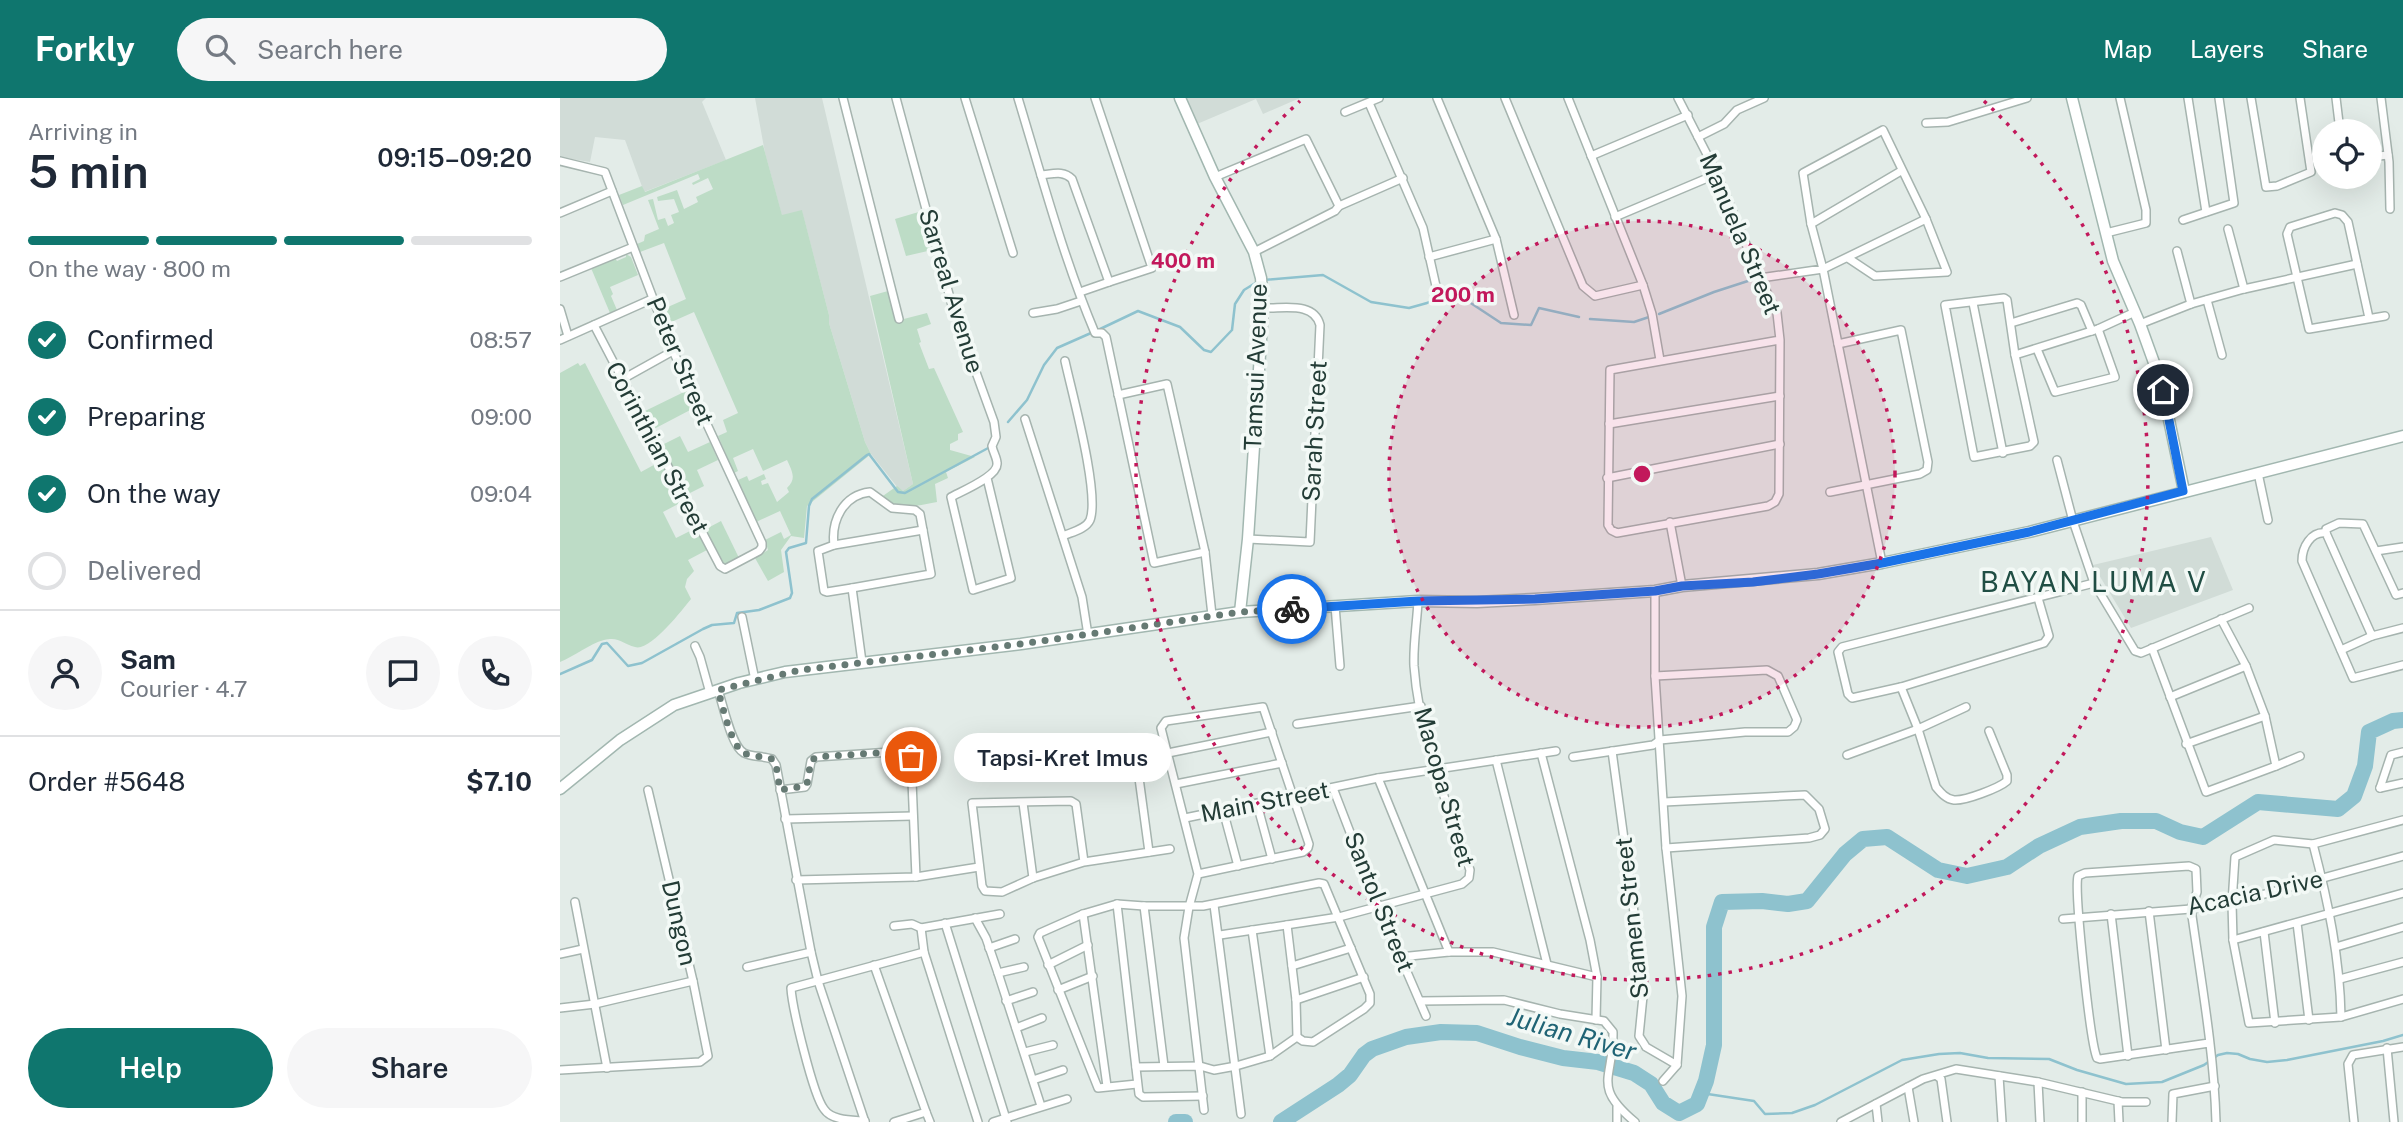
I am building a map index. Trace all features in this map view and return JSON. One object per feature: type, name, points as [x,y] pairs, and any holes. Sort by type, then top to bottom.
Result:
[{"type":"main road","name":"Tamsui Avenue","points":[[1180,98],[1215,177],[1254,251],[1261,278],[1263,308],[1248,539],[1240,612]]},
{"type":"main road","points":[[2072,98],[2113,261],[2161,382],[2183,491]]},
{"type":"main road","points":[[560,789],[600,756],[674,705],[755,680],[800,670],[948,654],[1240,612],[1418,601],[1489,601],[1753,582],[1882,563],[2073,521],[2403,436]]},
{"type":"street","points":[[843,98],[900,318]]},
{"type":"street","name":"Sarreal Avenue","points":[[896,98],[953,309],[994,422],[996,437],[992,452],[998,467],[986,478]]},
{"type":"street","points":[[965,98],[1013,253]]},
{"type":"street","points":[[1018,98],[1051,212],[1080,297],[1095,333],[1102,333],[1106,337],[1154,563],[1205,552]]},
{"type":"street","points":[[1033,313],[1057,309],[1109,282],[1152,268],[1095,98]]},
{"type":"street","points":[[1345,112],[1380,98]]},
{"type":"street","points":[[1437,98],[1496,239],[1514,315]]},
{"type":"street","points":[[1505,98],[1583,286],[1595,296],[1643,285]]},
{"type":"street","points":[[1569,98],[1643,285],[1652,314],[1660,360]]},
{"type":"street","name":"Manuela Street","points":[[1670,522],[1768,506],[1775,502],[1779,494],[1780,444],[1780,340],[1777,313],[1717,174],[1678,98]]},
{"type":"street","points":[[1699,137],[1724,124],[1737,110],[1764,98]]},
{"type":"street","points":[[1926,123],[1948,122],[2001,102],[2027,98]]},
{"type":"street","points":[[2106,233],[2146,223],[2146,210],[2120,98]]},
{"type":"street","points":[[2189,98],[2206,212]]},
{"type":"street","points":[[2183,220],[2234,203],[2219,98]]},
{"type":"street","points":[[2251,98],[2266,187],[2277,186],[2311,172],[2301,98]]},
{"type":"street","points":[[2336,98],[2339,119]]},
{"type":"street","points":[[2381,98],[2388,155],[2390,209]]},
{"type":"street","points":[[1369,103],[1423,228],[1438,295]]},
{"type":"street","points":[[1591,156],[1688,115]]},
{"type":"street","points":[[1848,258],[1875,276],[1947,272],[1926,219],[1883,131],[1803,173],[1811,224],[1824,269],[1882,563]]},
{"type":"street","points":[[1215,177],[1306,139],[1339,206]]},
{"type":"street","points":[[2382,156],[2388,155]]},
{"type":"street","name":"Peter Street","points":[[560,161],[604,171],[673,351],[762,547],[723,569]]},
{"type":"street","points":[[1811,224],[1901,171]]},
{"type":"street","points":[[1041,175],[1060,173],[1072,179],[1109,282]]},
{"type":"street","points":[[1615,217],[1717,174]]},
{"type":"street","points":[[1254,251],[1335,211],[1339,206],[1403,178]]},
{"type":"street","points":[[560,213],[612,191]]},
{"type":"street","points":[[2370,318],[2348,222],[2342,215],[2335,213],[2290,227],[2287,234],[2309,329],[2385,316]]},
{"type":"street","points":[[1760,278],[1824,269],[1926,219]]},
{"type":"street","points":[[2228,229],[2244,289]]},
{"type":"street","points":[[1429,257],[1496,239]]},
{"type":"street","points":[[560,277],[633,247]]},
{"type":"street","points":[[2177,251],[2191,304]]},
{"type":"street","points":[[2140,324],[2191,304],[2244,289],[2357,264]]},
{"type":"street","points":[[2004,298],[2007,300],[2011,323],[2015,355],[2034,442],[2030,446],[2003,453],[1974,457],[1945,305],[2004,298]]},
{"type":"street","points":[[560,309],[564,338],[652,299]]},
{"type":"street","points":[[2207,300],[2222,355]]},
{"type":"street","points":[[1973,303],[2003,453]]},
{"type":"street","points":[[2011,323],[2077,303],[2081,305],[2115,377],[2055,393],[2037,349]]},
{"type":"street","name":"Sarah Street","points":[[1248,539],[1310,542],[1320,325],[1317,315],[1310,309],[1263,308]]},
{"type":"street","points":[[2015,355],[2095,330],[2135,312]]},
{"type":"street","name":"Corinthian Street","points":[[594,325],[723,569]]},
{"type":"street","points":[[1830,492],[1920,474],[1927,470],[1928,462],[1901,330],[1838,344]]},
{"type":"street","points":[[1682,586],[1670,522],[1617,533],[1608,525],[1610,370],[1780,340]]},
{"type":"street","points":[[621,380],[673,351]]},
{"type":"street","points":[[1063,536],[1089,522],[1092,488],[1065,361]]},
{"type":"street","points":[[1118,395],[1167,384],[1205,552],[1212,615]]},
{"type":"street","points":[[1609,424],[1780,396]]},
{"type":"street","points":[[1025,419],[1082,597],[1088,635]]},
{"type":"street","points":[[1607,478],[1780,444]]},
{"type":"street","points":[[2057,460],[2073,521],[2094,583],[2135,651],[2141,653],[2249,608]]},
{"type":"street","points":[[2259,473],[2267,520]]},
{"type":"street","points":[[986,478],[1011,578],[973,590],[951,497],[986,478]]},
{"type":"street","points":[[835,545],[834,525],[838,513],[849,501],[870,492],[892,508],[918,511],[921,517],[931,574],[827,592],[824,591],[818,551],[835,545],[923,530]]},
{"type":"street","points":[[2372,636],[2326,528],[2339,523],[2363,524],[2396,595],[2403,593]]},
{"type":"street","points":[[2326,533],[2317,534],[2305,544],[2302,561],[2353,678],[2403,665]]},
{"type":"street","points":[[2376,551],[2403,547]]},
{"type":"street","points":[[2038,598],[2049,636],[2044,643],[1900,687],[1849,697],[1839,649],[2094,583]]},
{"type":"street","points":[[852,588],[862,662]]},
{"type":"street","points":[[1655,591],[1655,676],[1666,848],[1682,996],[1677,1065],[1663,1081]]},
{"type":"street","name":"Macopa Street","points":[[1220,935],[1339,917],[1462,884],[1470,875],[1436,771],[1421,706],[1414,665],[1418,601]]},
{"type":"street","points":[[1335,606],[1340,666]]},
{"type":"street","points":[[742,617],[755,680]]},
{"type":"street","points":[[2221,619],[2246,666],[2265,716],[2276,766]]},
{"type":"street","points":[[2341,650],[2372,636],[2403,628]]},
{"type":"street","points":[[695,646],[738,747],[744,753],[772,759],[776,765],[796,880],[818,981],[865,1122],[835,1117],[824,1111],[813,1087],[791,991],[793,987],[818,981],[924,952]]},
{"type":"street","points":[[2152,648],[2206,792],[2300,756]]},
{"type":"street","points":[[2170,697],[2246,666]]},
{"type":"street","points":[[1573,757],[1653,745],[1660,740],[1745,732],[1788,732],[1797,720],[1778,676],[1767,670],[1655,676]]},
{"type":"street","points":[[1900,687],[1936,787],[1942,795],[1953,800],[1963,799],[2007,781],[1989,732]]},
{"type":"street","points":[[1185,818],[1161,728],[1166,722],[1259,706],[1265,709],[1309,844],[1308,848],[1303,852],[1198,874]]},
{"type":"street","points":[[1297,724],[1421,706]]},
{"type":"street","points":[[1847,755],[1966,707]]},
{"type":"street","points":[[2186,744],[2265,716]]},
{"type":"street","points":[[1168,753],[1272,732]]},
{"type":"street","points":[[780,790],[807,784],[811,761],[816,757],[906,751],[911,757],[916,877]]},
{"type":"street","name":"Main Street","points":[[1204,1110],[1184,938],[1198,874],[1185,818],[1378,778],[1556,751]]},
{"type":"street","name":"Stamen Street","points":[[1612,751],[1644,986],[1639,1036],[1646,1047],[1677,1065]]},
{"type":"street","points":[[2403,752],[2391,755],[2380,788],[2403,783]]},
{"type":"street","points":[[1541,753],[1590,940],[1597,977],[1596,1020]]},
{"type":"street","points":[[1496,760],[1547,964]]},
{"type":"street","points":[[1176,784],[1282,763]]},
{"type":"street","points":[[1139,778],[1149,852]]},
{"type":"street","points":[[1378,778],[1449,952]]},
{"type":"street","name":"Santol Street","points":[[1333,788],[1378,905],[1426,1016]]},
{"type":"street","name":"Dungon","points":[[607,1068],[700,1062],[708,1056],[648,790]]},
{"type":"street","points":[[1664,802],[1805,795],[1819,809],[1825,829],[1820,835],[1666,848]]},
{"type":"street","points":[[1084,862],[1076,804],[1071,801],[972,803],[979,867],[985,891],[1003,892],[1033,878],[1084,862],[1170,849]]},
{"type":"street","points":[[1023,803],[1033,878]]},
{"type":"street","points":[[1257,804],[1272,859]]},
{"type":"street","points":[[1223,810],[1238,866]]},
{"type":"street","points":[[785,819],[913,816]]},
{"type":"street","points":[[2403,820],[2314,844],[2274,840],[2238,855],[2233,861],[2232,903],[2233,940],[2249,1023],[2341,1017],[2403,999]]},
{"type":"street","points":[[2314,844],[2336,947],[2341,1017]]},
{"type":"street","name":"Acacia Drive","points":[[2063,919],[2191,909],[2232,903],[2403,856]]},
{"type":"street","points":[[796,880],[916,877],[979,867]]},
{"type":"street","points":[[2210,1047],[2100,1059],[2095,1054],[2079,917],[2078,876],[2085,873],[2192,867],[2197,873],[2197,891],[2191,909],[2210,1047],[2215,1086],[2216,1122]]},
{"type":"street","points":[[1137,1084],[1098,1088],[1038,935],[1083,914],[1116,904],[1189,907],[1214,905],[1319,883],[1327,888],[1370,993],[1370,1003],[1313,1042],[1297,1037]]},
{"type":"street","points":[[2233,940],[2403,894]]},
{"type":"street","points":[[560,1070],[607,1068],[575,902]]},
{"type":"street","points":[[1116,904],[1139,1094],[1143,1097],[1203,1096]]},
{"type":"street","points":[[1214,905],[1220,935],[1241,1114]]},
{"type":"street","points":[[1144,906],[1164,1066]]},
{"type":"street","points":[[2149,911],[2166,1050]]},
{"type":"street","points":[[894,926],[912,924],[921,928],[1000,914]]},
{"type":"street","points":[[1083,914],[1107,1086]]},
{"type":"street","points":[[2110,914],[2128,1056]]},
{"type":"street","points":[[975,918],[998,973],[1041,1106]]},
{"type":"street","points":[[946,923],[1006,1120]]},
{"type":"street","points":[[2297,923],[2309,1020]]},
{"type":"street","points":[[1287,925],[1296,1000],[1297,1037]]},
{"type":"street","points":[[921,928],[924,952],[978,1122]]},
{"type":"street","points":[[2336,947],[2403,928]]},
{"type":"street","points":[[1252,930],[1270,1056]]},
{"type":"street","points":[[2264,932],[2275,1023]]},
{"type":"street","points":[[989,948],[1015,939]]},
{"type":"street","points":[[1048,965],[1088,946]]},
{"type":"street","points":[[560,954],[583,948]]},
{"type":"street","points":[[1292,966],[1351,948]]},
{"type":"street","points":[[747,967],[811,952]]},
{"type":"street","points":[[1400,957],[1449,952],[1493,952],[1597,977]]},
{"type":"street","points":[[2340,979],[2403,962]]},
{"type":"street","points":[[874,965],[930,1122]]},
{"type":"street","points":[[998,973],[1024,967]]},
{"type":"street","points":[[1058,990],[1093,976]]},
{"type":"street","points":[[1296,1000],[1364,977]]},
{"type":"street","points":[[560,1008],[595,1004],[693,981]]},
{"type":"street","points":[[1006,1000],[1033,992]]},
{"type":"street","points":[[1420,1001],[1504,1000],[1560,1014],[1604,1021],[1613,1032],[1609,1095],[1617,1107],[1635,1122]]},
{"type":"street","points":[[1016,1028],[1042,1018]]},
{"type":"street","points":[[1136,1068],[1200,1066],[1214,1070],[1236,1066],[1270,1056],[1297,1037]]},
{"type":"street","points":[[1025,1052],[1053,1045]]},
{"type":"street","points":[[2354,1122],[2348,1064],[2350,1059],[2353,1055],[2403,1047]]},
{"type":"street","points":[[2387,1048],[2394,1122]]},
{"type":"street","points":[[1088,1062],[1104,1061]]},
{"type":"street","points":[[1841,1122],[1923,1079],[1956,1069],[2038,1082],[2118,1101],[2146,1102]]},
{"type":"street","points":[[1033,1080],[1063,1070]]},
{"type":"street","points":[[1937,1076],[1941,1079],[1947,1122]]},
{"type":"street","points":[[1999,1076],[2002,1122]]},
{"type":"street","points":[[2038,1082],[2040,1122]]},
{"type":"street","points":[[2172,1122],[2173,1094],[2215,1086]]},
{"type":"street","points":[[1908,1087],[1914,1122]]},
{"type":"street","points":[[2081,1092],[2082,1122]]},
{"type":"street","points":[[993,1122],[1067,1099]]},
{"type":"street","points":[[2118,1101],[2119,1122]]},
{"type":"street","points":[[1875,1104],[1878,1122]]},
{"type":"street","points":[[1617,1107],[1618,1122]]},
{"type":"street","points":[[894,1122],[926,1112]]},
{"type":"shaded area","points":[[560,98],[706,98],[702,102],[726,160],[644,192],[625,140],[595,137],[590,162],[560,157]]},
{"type":"shaded area","points":[[755,98],[822,98],[913,484],[903,491],[871,454],[865,442],[829,323],[802,211],[782,216],[765,153]]},
{"type":"shaded area","points":[[1185,98],[1300,98],[1263,114],[1256,99],[1197,124]]},
{"type":"shaded area","points":[[2211,537],[2233,590],[2131,628],[2093,565]]},
{"type":"green space","points":[[763,145],[782,215],[802,210],[829,323],[871,454],[807,506],[804,538],[791,536],[781,550],[784,572],[768,581],[755,558],[768,550],[765,540],[781,532],[784,539],[791,535],[780,511],[756,522],[738,480],[747,476],[749,481],[764,474],[766,479],[761,481],[762,485],[768,483],[777,502],[789,492],[787,488],[793,478],[791,468],[787,460],[763,471],[753,449],[733,458],[738,471],[734,473],[718,436],[727,432],[723,420],[738,413],[694,312],[667,324],[661,310],[686,299],[664,243],[640,252],[637,244],[644,241],[645,235],[659,229],[648,200],[653,199],[658,220],[665,218],[668,226],[674,223],[671,215],[679,212],[674,199],[658,201],[657,197],[677,190],[684,209],[698,202],[696,197],[713,189],[708,178],[693,185],[692,183],[700,179],[698,174],[623,205],[619,195],[642,186],[645,192]]},
{"type":"green space","points":[[922,211],[932,250],[906,256],[895,219]]},
{"type":"green space","points":[[626,254],[631,257],[638,275],[610,287],[617,310],[610,313],[591,268],[615,258],[617,261],[626,257]]},
{"type":"green space","points":[[888,291],[896,321],[927,313],[931,324],[917,329],[921,342],[919,343],[929,369],[934,368],[963,432],[958,434],[958,440],[950,444],[950,450],[975,457],[946,472],[948,478],[935,484],[937,502],[915,506],[894,505],[880,498],[897,486],[903,491],[913,484],[870,296]]},
{"type":"green space","points":[[578,363],[580,366],[585,363],[641,472],[661,461],[682,502],[663,512],[676,538],[696,528],[707,550],[688,560],[694,571],[687,579],[685,587],[691,599],[657,637],[641,647],[617,640],[604,640],[560,662],[560,373]]},
{"type":"green space","points":[[686,391],[694,408],[652,430],[643,412]]},
{"type":"green space","points":[[680,436],[688,452],[710,442],[718,460],[697,470],[704,486],[686,495],[660,446]]},
{"type":"green space","points":[[721,521],[739,558],[726,565],[722,564],[704,530]]},
{"type":"waterway","points":[[1264,280],[1323,275],[1371,302],[1409,308],[1454,292],[1501,323],[1531,325],[1539,308],[1579,317]]},
{"type":"waterway","points":[[1659,314],[1751,280]]},
{"type":"waterway","points":[[1098,330],[1138,311],[1180,327],[1204,350],[1211,352],[1232,330],[1235,304],[1244,290],[1257,282]]},
{"type":"waterway","points":[[1590,319],[1634,322],[1649,317]]},
{"type":"waterway","points":[[1008,422],[1027,400],[1044,365],[1057,348],[1091,333]]},
{"type":"waterway","points":[[560,674],[592,660],[602,644],[607,643],[628,666],[642,663],[712,625],[734,623],[737,613],[759,610],[790,598],[792,593],[786,552],[789,548],[806,543],[812,499],[867,455],[869,454],[898,492],[905,493],[990,447]]},
{"type":"waterway","name":"Julian River","points":[[1281,1122],[1338,1085],[1372,1049],[1406,1037],[1441,1032],[1477,1033],[1563,1058],[1598,1062],[1634,1073],[1651,1084],[1663,1103],[1679,1113],[1697,1104],[1706,1081],[1714,1045],[1714,927],[1722,902],[1762,901],[1788,904],[1807,901],[1845,854],[1863,839],[1887,837],[1938,870],[1967,876],[2007,867],[2039,846],[2080,827],[2121,821],[2156,821],[2180,832],[2203,837],[2258,802],[2338,809],[2354,796],[2365,766],[2369,732],[2393,721],[2403,720]]},
{"type":"waterway","points":[[1701,1093],[1754,1101],[1765,1114],[1792,1113],[1815,1105],[1902,1060],[1939,1054],[2049,1059],[2126,1084],[2162,1082],[2227,1053],[2267,1062],[2287,1060],[2403,1035]]},
{"type":"waterway","name":"Julian River","points":[[1176,1122],[1185,1122]]},
{"type":"way so far","points":[[911,757],[906,751],[816,757],[811,761],[807,784],[780,790],[776,765],[772,759],[744,753],[738,747],[718,690],[800,670],[948,654],[1212,615],[1292,609]]},
{"type":"place","name":"Tapsi-Kret Imus","points":[[911,757]]},
{"type":"district","name":"BAYAN LUMA V","points":[[2094,582]]},
{"type":"route","points":[[1292,609],[1418,601],[1535,599],[1753,582],[1882,563],[2073,521],[2183,491],[2163,390]]}]
